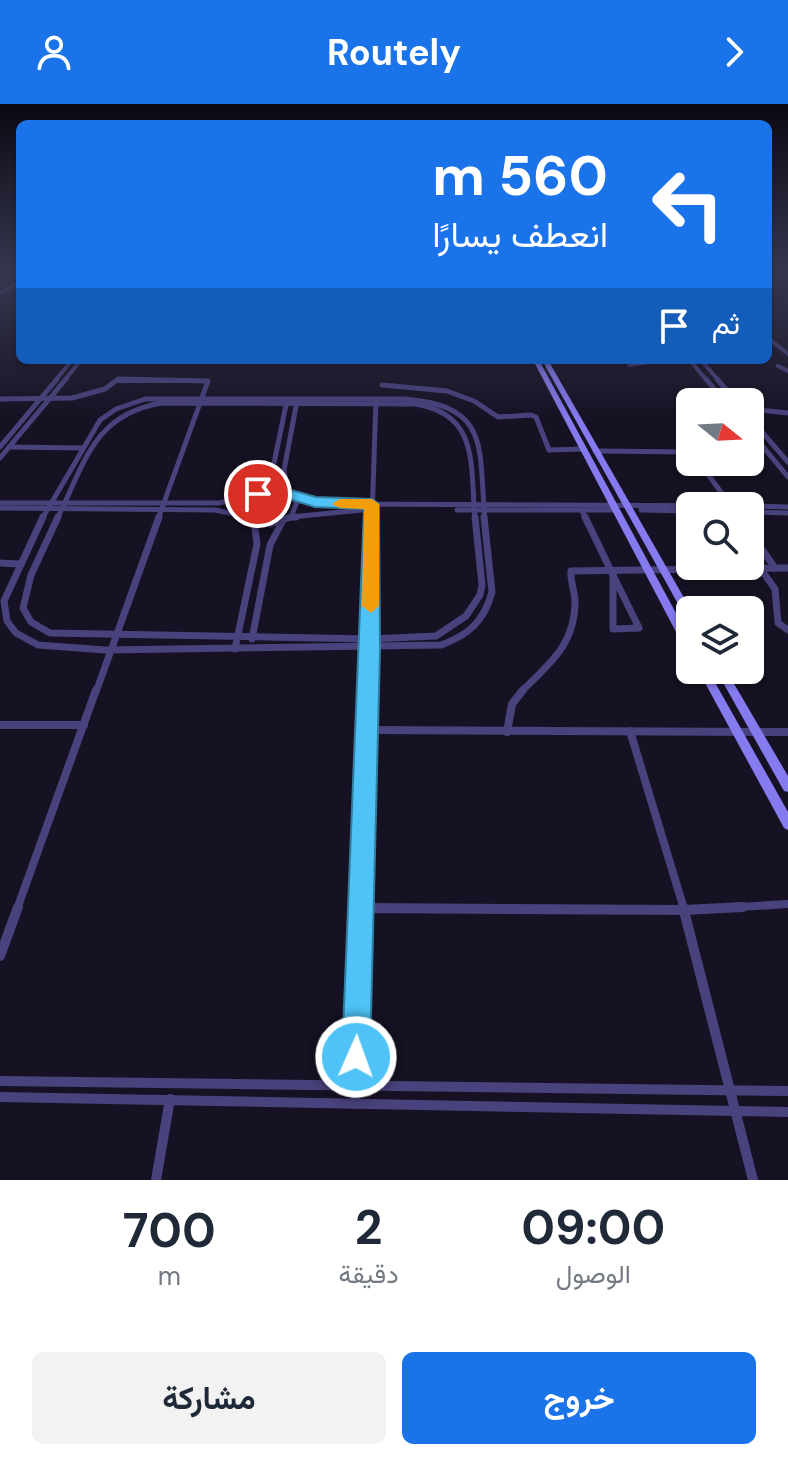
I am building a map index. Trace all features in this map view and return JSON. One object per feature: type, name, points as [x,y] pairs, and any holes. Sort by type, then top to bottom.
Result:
[{"type":"street","points":[[772,341],[788,354]]},
{"type":"street","points":[[0,447],[69,364]]},
{"type":"street","points":[[0,458],[78,364]]},
{"type":"street","points":[[538,364],[584,449],[678,596]]},
{"type":"street","points":[[547,364],[595,451],[644,567],[676,623]]},
{"type":"street","points":[[629,365],[636,364]]},
{"type":"street","points":[[693,364],[713,388]]},
{"type":"street","points":[[704,364],[725,388]]},
{"type":"street","points":[[778,366],[788,371]]},
{"type":"street","points":[[0,399],[86,395],[105,389],[118,379],[208,381],[0,956]]},
{"type":"street","points":[[382,385],[447,391],[474,401],[498,417],[531,415],[536,417],[549,450],[584,449]]},
{"type":"street","points":[[201,400],[161,403],[115,418],[102,432],[28,577],[22,605],[27,618],[41,630],[55,635],[252,638],[370,644],[441,645],[466,637],[479,623],[488,608],[492,592],[476,433],[470,422],[441,403],[376,401],[145,399],[124,405],[97,422],[19,564],[3,601],[8,623],[25,641],[52,648],[251,649],[370,644],[436,636],[458,625],[476,607],[482,585],[463,426],[455,418],[428,406],[376,401]]},
{"type":"street","points":[[235,649],[257,544],[251,519],[245,509],[272,473],[287,400]]},
{"type":"street","points":[[291,517],[298,507],[284,474],[297,401]]},
{"type":"street","points":[[355,1104],[376,401]]},
{"type":"street","points":[[764,410],[788,413]]},
{"type":"street","points":[[764,434],[788,462]]},
{"type":"street","points":[[9,447],[82,448]]},
{"type":"street","points":[[764,448],[788,477]]},
{"type":"street","points":[[595,451],[676,452]]},
{"type":"street","points":[[0,506],[219,503],[270,490],[322,503],[372,506],[676,506]]},
{"type":"street","points":[[163,506],[215,510],[251,519],[282,522]]},
{"type":"street","points":[[251,649],[270,545],[282,522],[291,517],[372,506]]},
{"type":"street","points":[[764,506],[788,507]]},
{"type":"street","points":[[482,508],[582,511],[621,507],[676,510]]},
{"type":"street","points":[[582,511],[639,628],[613,629],[611,571]]},
{"type":"street","points":[[764,512],[788,513]]},
{"type":"street","points":[[764,552],[775,568]]},
{"type":"street","points":[[0,563],[19,564]]},
{"type":"street","points":[[507,732],[508,706],[515,696],[547,672],[566,643],[574,615],[571,571],[676,568]]},
{"type":"street","points":[[764,568],[788,568]]},
{"type":"street","points":[[764,574],[775,589],[778,623],[788,630]]},
{"type":"street","points":[[711,684],[788,824]]},
{"type":"street","points":[[729,684],[788,787]]},
{"type":"street","points":[[0,725],[84,725]]},
{"type":"street","points":[[368,730],[788,732]]},
{"type":"street","points":[[630,731],[684,910],[753,1180]]},
{"type":"street","points":[[362,908],[684,910],[788,904]]},
{"type":"street","points":[[0,1081],[788,1091]]},
{"type":"street","points":[[0,1097],[788,1112]]},
{"type":"street","points":[[156,1180],[170,1099]]},
{"type":"slow traffic","points":[[340,504],[372,504],[371,606]]},
{"type":"route","points":[[258,494],[277,490],[315,502],[372,504],[356,1057]]}]
